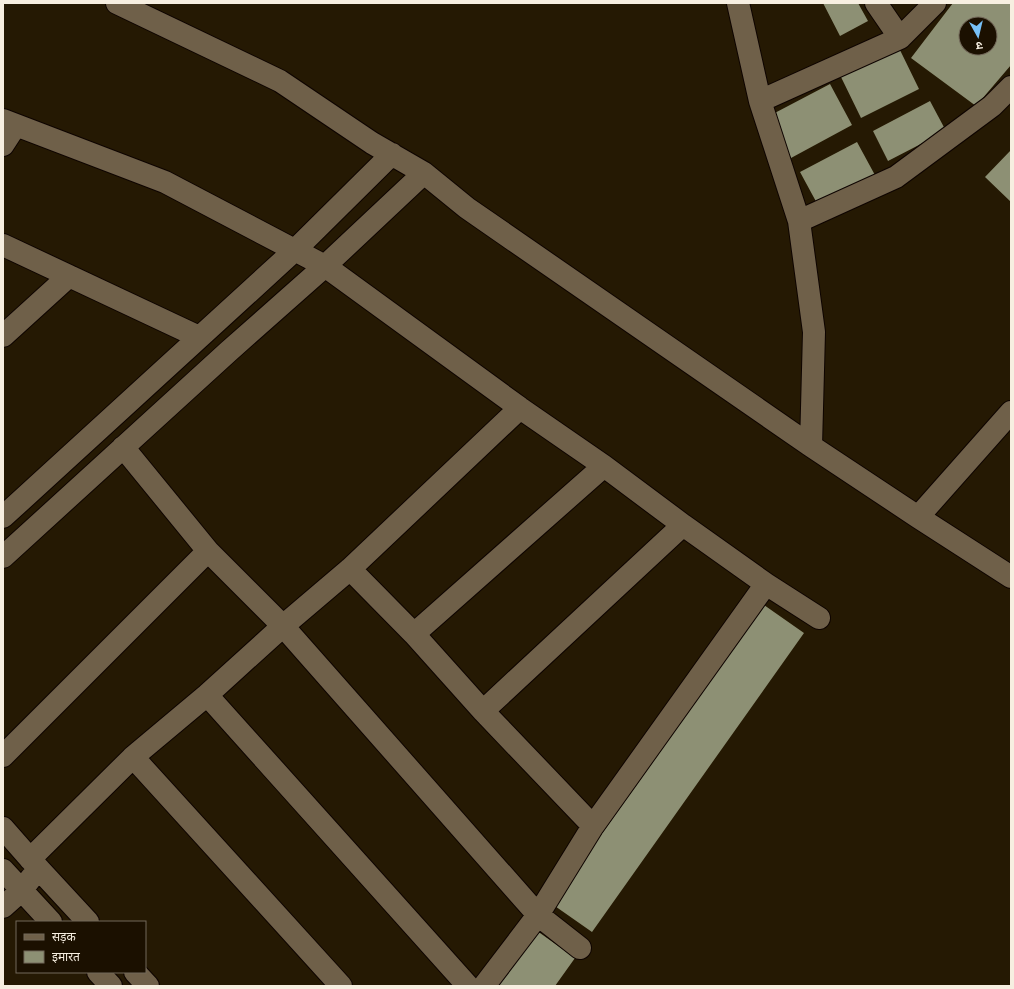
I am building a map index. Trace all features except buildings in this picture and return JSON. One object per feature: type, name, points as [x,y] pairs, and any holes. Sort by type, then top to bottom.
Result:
[{"type":"street","points":[[117,3],[280,81],[372,143],[424,173],[467,208],[811,446],[1011,577]]},
{"type":"street","points":[[738,3],[760,101],[799,221],[814,332],[811,446]]},
{"type":"street","points":[[876,3],[900,38]]},
{"type":"street","points":[[760,101],[900,38],[935,3]]},
{"type":"street","points":[[799,221],[896,178],[992,106],[1011,88]]},
{"type":"street","points":[[3,145],[10,123],[165,182],[325,266],[520,408],[604,466],[683,525],[766,584],[819,618]]},
{"type":"street","points":[[3,517],[295,250],[392,154]]},
{"type":"street","points":[[3,557],[229,351],[325,266],[424,173]]},
{"type":"street","points":[[3,245],[199,337]]},
{"type":"street","points":[[3,336],[69,276]]},
{"type":"street","points":[[3,907],[22,890],[34,864],[133,757],[207,696],[283,626],[350,569],[520,408]]},
{"type":"street","points":[[918,517],[1011,412]]},
{"type":"street","points":[[123,448],[208,551],[283,626],[538,915],[580,948]]},
{"type":"street","points":[[414,634],[604,466]]},
{"type":"street","points":[[483,712],[683,525]]},
{"type":"street","points":[[3,756],[208,551]]},
{"type":"street","points":[[350,569],[414,634],[483,712],[593,826]]},
{"type":"street","points":[[484,986],[538,915],[593,826],[766,584]]},
{"type":"street","points":[[207,696],[468,986]]},
{"type":"street","points":[[133,757],[341,986]]},
{"type":"street","points":[[3,828],[87,921]]},
{"type":"street","points":[[3,870],[51,921]]},
{"type":"street","points":[[99,973],[111,986]]},
{"type":"street","points":[[136,973],[148,986]]}]
